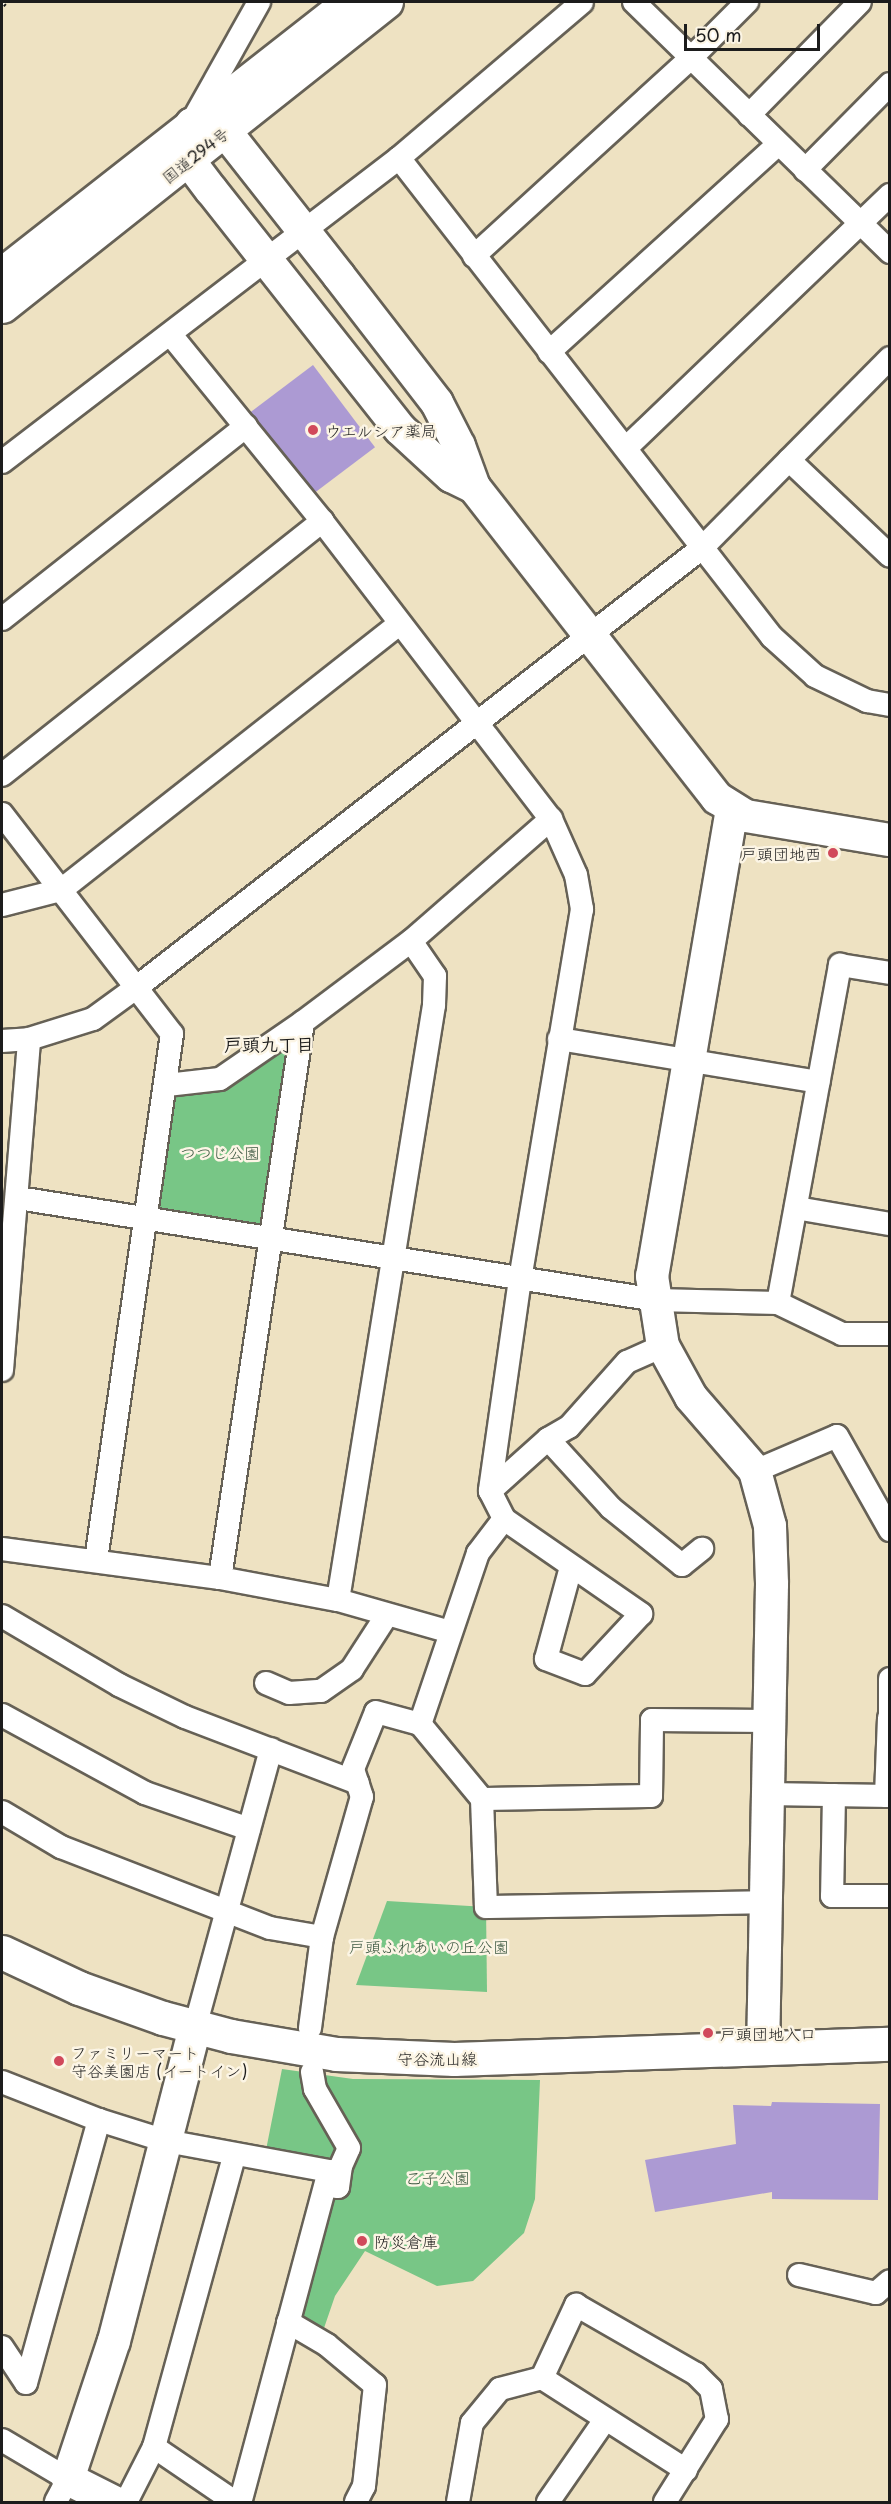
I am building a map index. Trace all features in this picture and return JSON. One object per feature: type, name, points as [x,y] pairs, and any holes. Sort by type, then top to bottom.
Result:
[{"type":"main road","name":"国道294号","points":[[2,274],[349,2]]},
{"type":"main road","name":"国道294号","points":[[2,306],[386,2]]},
{"type":"main road","name":"守谷流山線","points":[[2,1952],[79,1988],[195,2027],[314,2050],[406,2058],[890,2044]]},
{"type":"street","points":[[259,2],[192,124],[188,160],[400,429],[451,476],[474,487]]},
{"type":"street","points":[[2,462],[171,335],[399,158],[582,2]]},
{"type":"street","points":[[634,2],[890,252]]},
{"type":"street","points":[[474,256],[692,57],[747,2]]},
{"type":"street","points":[[749,115],[860,2]]},
{"type":"street","points":[[805,170],[890,84]]},
{"type":"street","points":[[192,124],[225,131],[437,403],[459,446],[474,487],[703,782],[732,809],[764,820],[890,840]]},
{"type":"street","points":[[549,352],[778,144]]},
{"type":"street","points":[[399,158],[772,637],[815,676],[867,701],[890,705]]},
{"type":"street","points":[[626,448],[890,195]]},
{"type":"street","points":[[171,335],[322,521],[551,819],[576,875],[582,909],[558,1039],[520,1279],[490,1491],[504,1519],[641,1614],[585,1674],[546,1659],[571,1567]]},
{"type":"street","points":[[2,1041],[29,1039],[93,1019],[137,987],[702,548],[890,358]]},
{"type":"street","points":[[2,619],[246,426]]},
{"type":"street","points":[[789,460],[887,548]]},
{"type":"street","points":[[2,774],[322,521]]},
{"type":"street","points":[[2,905],[61,890],[399,624]]},
{"type":"street","points":[[732,809],[652,1275],[663,1346],[691,1397],[755,1471],[770,1526],[763,2046]]},
{"type":"street","points":[[2,814],[172,1034],[96,1560]]},
{"type":"street","points":[[166,1085],[220,1079],[303,1022],[411,941],[551,819]]},
{"type":"street","points":[[338,1600],[434,1005],[435,976],[411,941]]},
{"type":"street","points":[[778,1303],[840,965],[890,973]]},
{"type":"street","points":[[220,1578],[303,1022]]},
{"type":"street","points":[[2,1370],[18,1198],[29,1039]]},
{"type":"street","points":[[558,1039],[818,1082]]},
{"type":"street","points":[[18,1198],[656,1300],[778,1303],[842,1334],[890,1334]]},
{"type":"street","points":[[796,1209],[890,1224]]},
{"type":"street","points":[[490,1491],[548,1439],[569,1427],[627,1362],[663,1346]]},
{"type":"street","points":[[755,1471],[837,1436],[890,1530]]},
{"type":"street","points":[[548,1439],[611,1508],[682,1565],[702,1549]]},
{"type":"street","points":[[420,1724],[478,1553],[504,1519]]},
{"type":"street","points":[[2,1549],[220,1578],[338,1600],[450,1632]]},
{"type":"street","points":[[266,1683],[289,1693],[321,1691],[352,1669],[387,1614]]},
{"type":"street","points":[[2,1616],[119,1685],[185,1717],[358,1783]]},
{"type":"street","points":[[767,1794],[888,1796],[890,1678]]},
{"type":"street","points":[[325,2186],[338,2187],[341,2166],[349,2148],[315,2089],[314,2050],[322,1937],[362,1797],[353,1769],[376,1712],[420,1724],[482,1799],[486,1907],[765,1902]]},
{"type":"street","points":[[2,1715],[145,1793],[249,1829]]},
{"type":"street","points":[[482,1799],[651,1796],[652,1720],[769,1721]]},
{"type":"street","points":[[62,2491],[114,2341],[195,2027],[271,1749]]},
{"type":"street","points":[[834,1795],[832,1896],[890,1896]]},
{"type":"street","points":[[2,1812],[61,1847],[270,1928],[322,1937]]},
{"type":"street","points":[[3,2088],[166,2140],[234,2156],[329,2171],[240,2502]]},
{"type":"street","points":[[2,2347],[26,2384],[99,2120]]},
{"type":"street","points":[[126,2502],[154,2447],[234,2156]]},
{"type":"street","points":[[799,2275],[876,2293],[890,2281]]},
{"type":"street","points":[[542,2378],[576,2305],[696,2374],[711,2389],[717,2419],[665,2502]]},
{"type":"street","points":[[288,2322],[327,2345],[375,2385],[364,2486],[356,2502]]},
{"type":"street","points":[[458,2502],[472,2423],[500,2388],[542,2378],[604,2421],[686,2470]]},
{"type":"street","points":[[548,2502],[604,2421]]},
{"type":"street","points":[[2,2440],[62,2491],[114,2502]]},
{"type":"street","points":[[154,2447],[235,2502]]},
{"type":"green space","name":"つつじ公園","points":[[303,1022],[271,1238],[147,1218],[167,1085],[220,1079]]},
{"type":"green space","name":"戸頭ふれあいの丘公園","points":[[387,1901],[486,1907],[487,1992],[356,1985]]},
{"type":"green space","name":"乙子公園","points":[[282,2069],[353,2079],[540,2080],[535,2199],[524,2233],[473,2281],[437,2286],[365,2251],[335,2296],[323,2331],[298,2319],[337,2162],[266,2150]]},
{"type":"building","name":"ウエルシア薬局","points":[[313,365],[375,447],[313,494],[251,412]]},
{"type":"building","points":[[772,2102],[880,2104],[878,2200],[772,2199],[772,2192],[655,2212],[645,2160],[736,2144],[733,2105],[771,2106]]},
{"type":"place","name":"ウエルシア薬局","points":[[313,430]]},
{"type":"place","name":"戸頭団地西","points":[[833,853]]},
{"type":"place","name":"戸頭団地入口","points":[[708,2033]]},
{"type":"place","name":"ファミリーマート 守谷美園店 (イートイン)","points":[[59,2061]]},
{"type":"place","name":"防災倉庫","points":[[362,2241]]},
{"type":"district","name":"戸頭九丁目","points":[[269,1044]]}]
